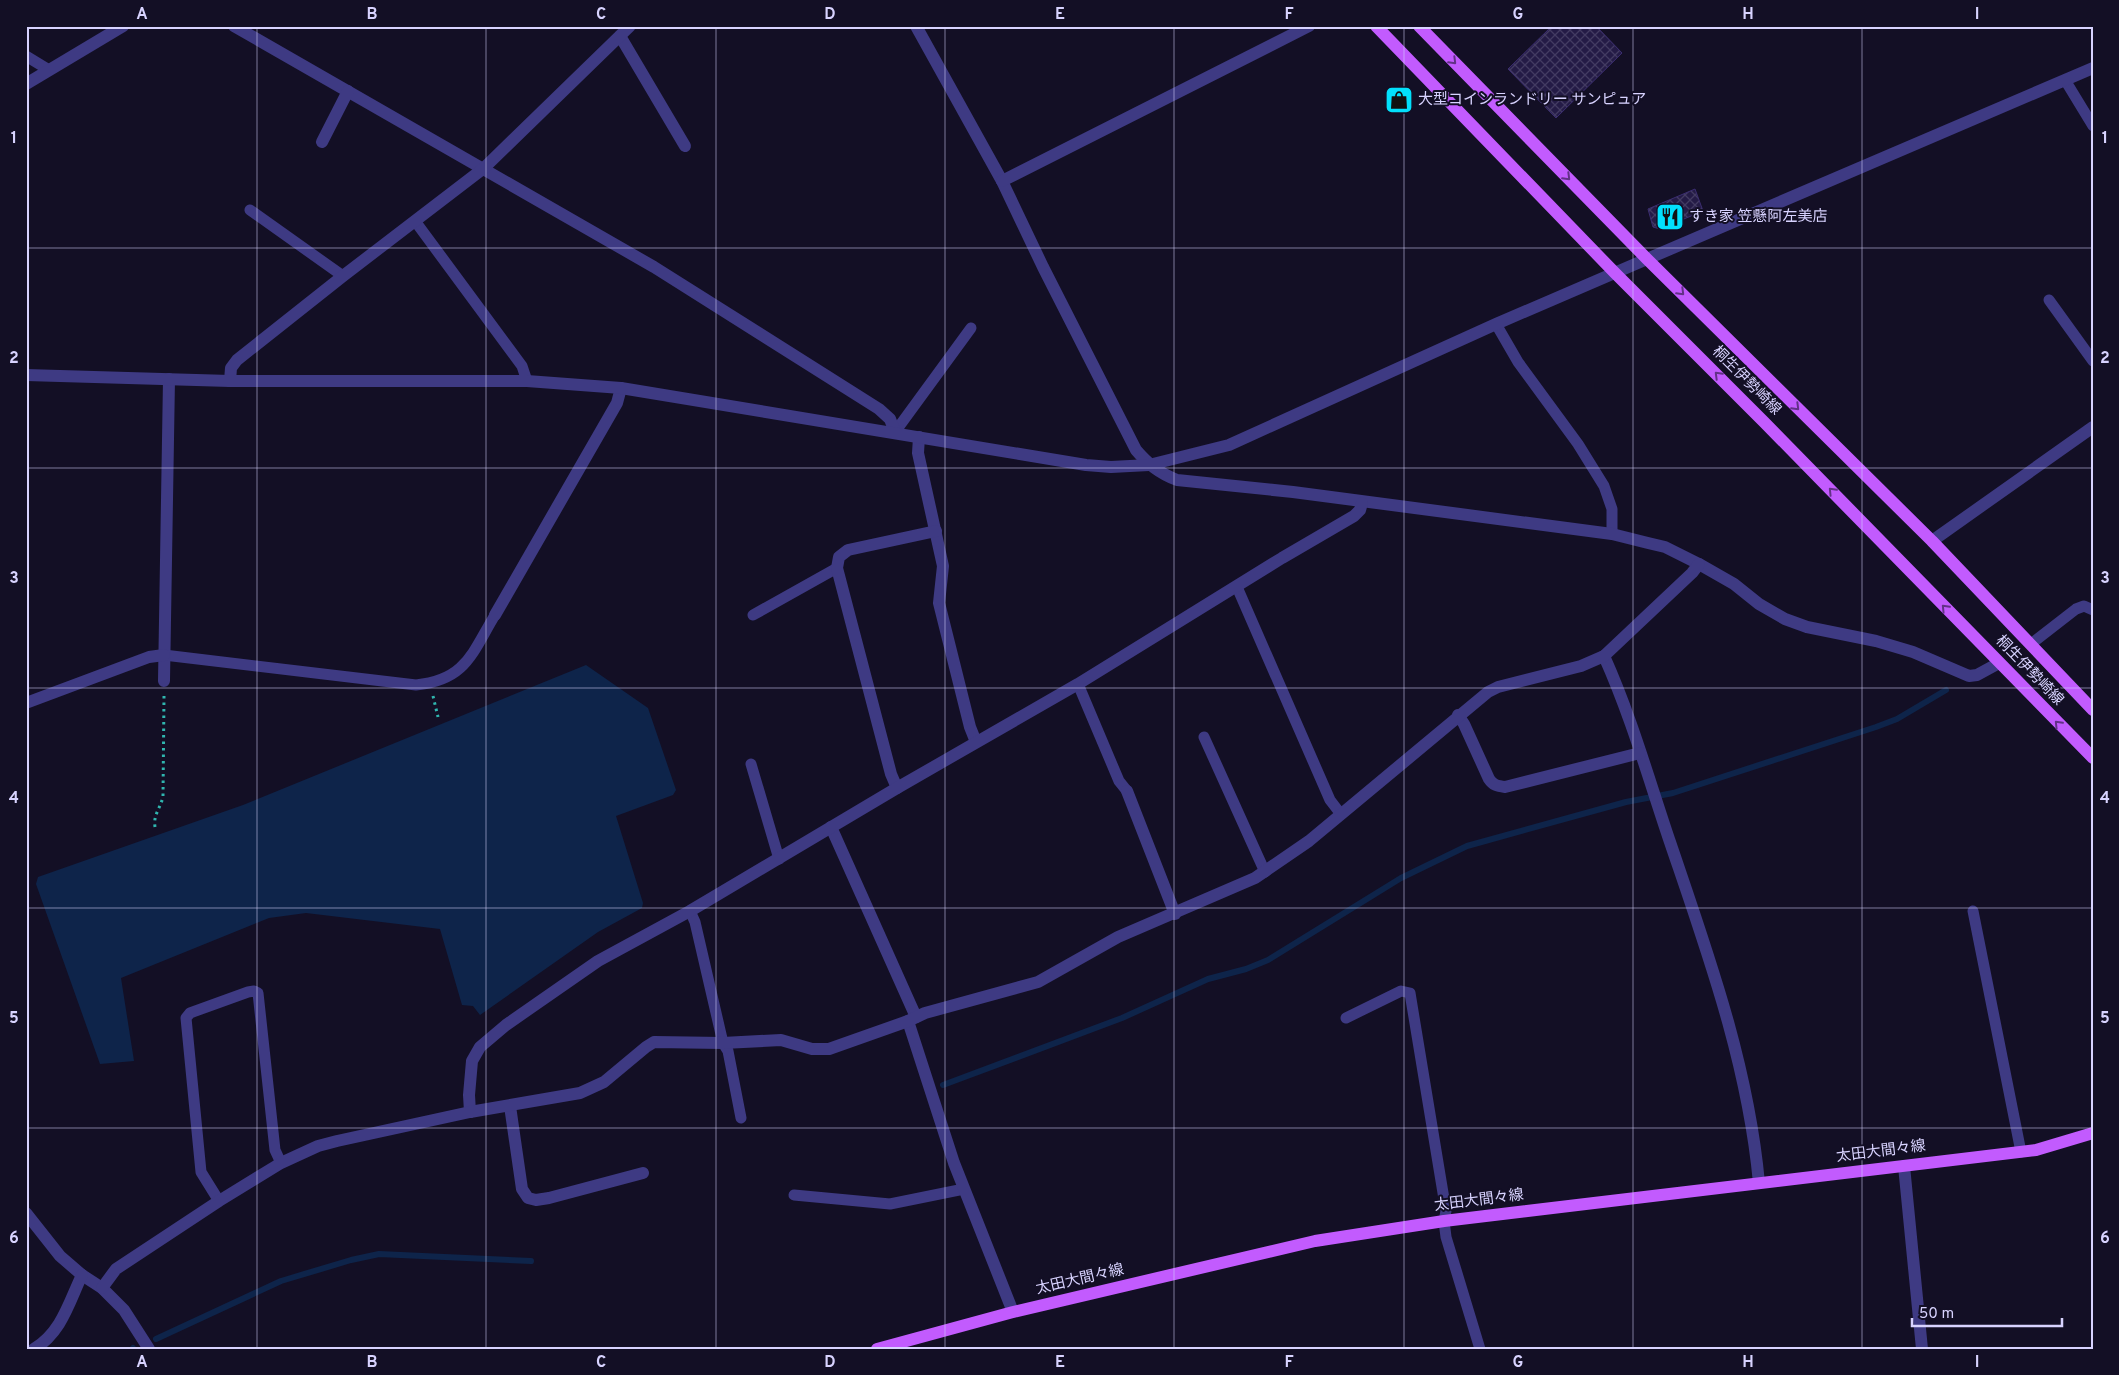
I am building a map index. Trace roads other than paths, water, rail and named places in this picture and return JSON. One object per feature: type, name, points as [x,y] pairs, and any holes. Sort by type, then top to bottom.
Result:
[{"type":"main road","name":"桐生伊勢崎線","points":[[1376,26],[1615,273],[1771,429],[2093,758]]},
{"type":"main road","name":"桐生伊勢崎線","points":[[1418,26],[1647,259],[1932,541],[2093,710]]},
{"type":"main road","name":"太田大間々線","points":[[877,1349],[1013,1312],[1314,1241],[1444,1221],[2022,1152],[2044,1148],[2093,1133]]},
{"type":"street","points":[[26,84],[123,26]]},
{"type":"street","points":[[234,26],[654,267],[879,409],[890,419],[896,432]]},
{"type":"street","points":[[230,381],[231,368],[237,360],[342,276],[484,168],[630,26]]},
{"type":"street","points":[[916,26],[1002,181],[1043,267],[1136,450],[1149,466],[1177,480],[1292,492],[1612,534],[1665,547],[1734,584],[1759,604],[1785,619],[1807,627],[1876,641],[1913,652],[1969,676],[1977,675],[1999,663]]},
{"type":"street","points":[[1002,181],[1309,26]]},
{"type":"street","points":[[620,36],[684,146]]},
{"type":"street","points":[[26,375],[230,381],[527,381],[621,388],[896,432],[1086,465],[1111,467],[1149,466],[1229,445],[1496,324],[2093,68]]},
{"type":"street","points":[[322,142],[348,91]]},
{"type":"street","points":[[164,681],[169,379]]},
{"type":"street","points":[[495,615],[617,403],[621,388]]},
{"type":"street","points":[[1932,541],[2093,427]]},
{"type":"street","points":[[919,437],[918,453],[943,566],[939,603],[970,727],[976,742]]},
{"type":"street","points":[[470,1112],[469,1095],[472,1061],[480,1047],[598,961],[690,911],[897,788],[1078,684],[1282,558],[1354,516],[1360,510],[1362,502]]},
{"type":"street","points":[[897,788],[891,774],[837,568],[839,557],[848,550],[936,532]]},
{"type":"street","points":[[102,1288],[116,1269],[219,1200],[281,1163],[318,1146],[470,1112],[580,1093],[594,1088],[654,1042],[723,1043],[781,1040],[812,1049],[829,1049],[912,1019],[1038,982],[1118,937],[1175,914],[1265,872],[1309,840],[1458,715],[1498,687],[1581,666],[1604,656],[1692,573],[1699,564]]},
{"type":"street","points":[[26,703],[149,657],[164,655]]},
{"type":"street","points":[[1604,656],[1640,753],[1722,995],[1740,1064],[1757,1160],[1759,1183]]},
{"type":"street","points":[[1458,715],[1489,779],[1492,784],[1498,786],[1504,787],[1640,753]]},
{"type":"street","points":[[1127,791],[1175,914]]},
{"type":"street","points":[[831,827],[912,1019],[964,1189],[1013,1312]]},
{"type":"street","points":[[510,1106],[522,1189],[528,1198],[536,1200],[549,1198],[643,1173]]},
{"type":"street","points":[[1904,1166],[1922,1349]]},
{"type":"street","points":[[26,1213],[51,1246],[82,1275],[102,1288],[124,1310],[149,1349]]},
{"type":"street","points":[[34,1349],[43,1344],[61,1322],[82,1275]]},
{"type":"lane","points":[[26,56],[49,70]]},
{"type":"lane","points":[[2066,80],[2093,126]]},
{"type":"lane","points":[[250,210],[342,276]]},
{"type":"lane","points":[[415,221],[522,366],[527,381]]},
{"type":"lane","points":[[2049,300],[2093,361]]},
{"type":"lane","points":[[1496,324],[1518,362],[1578,444],[1604,486],[1610,499],[1612,534]]},
{"type":"lane","points":[[896,432],[970,328]]},
{"type":"lane","points":[[753,615],[837,568]]},
{"type":"lane","points":[[1237,587],[1330,800],[1340,814]]},
{"type":"lane","points":[[2031,644],[2076,609],[2084,606],[2093,610]]},
{"type":"lane","points":[[164,655],[416,685],[429,684],[443,680],[463,668],[495,615]]},
{"type":"lane","points":[[1078,684],[1119,782],[1127,791]]},
{"type":"lane","points":[[1204,737],[1265,872]]},
{"type":"lane","points":[[751,764],[779,859]]},
{"type":"lane","points":[[690,911],[695,922],[723,1043],[728,1051],[740,1118]]},
{"type":"lane","points":[[1973,911],[2022,1152]]},
{"type":"lane","points":[[219,1200],[201,1172],[186,1018],[190,1013],[248,992],[254,991],[258,993],[275,1150],[281,1163]]},
{"type":"lane","points":[[1346,1018],[1401,991],[1410,992],[1446,1210],[1444,1221],[1446,1237],[1480,1349]]},
{"type":"lane","points":[[794,1194],[890,1204],[964,1189]]},
{"type":"water","points":[[586,665],[648,708],[676,790],[673,795],[616,816],[643,903],[642,908],[598,932],[480,1015],[473,1006],[462,1005],[440,929],[306,913],[269,918],[121,978],[134,1061],[100,1064],[36,884],[38,877],[243,805]]},
{"type":"waterway","points":[[943,1085],[1122,1018],[1208,979],[1246,969],[1268,960],[1401,878],[1467,846],[1626,802],[1673,793],[1876,727],[1897,719],[1946,690]]},
{"type":"waterway","points":[[156,1339],[281,1281],[351,1260],[379,1254],[531,1261]]},
{"type":"place","name":"大型コインランドリー サンピュア","points":[[1399,100]]},
{"type":"place","name":"すき家 笠懸阿左美店","points":[[1670,217]]}]
